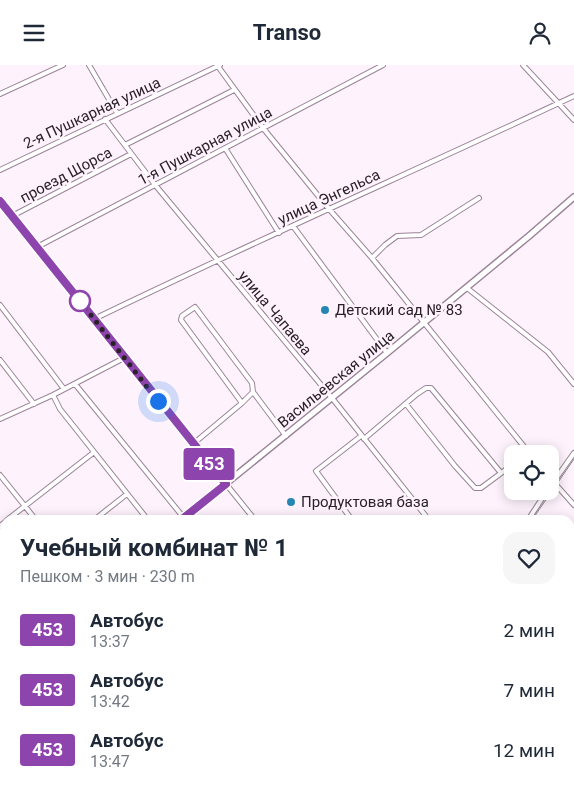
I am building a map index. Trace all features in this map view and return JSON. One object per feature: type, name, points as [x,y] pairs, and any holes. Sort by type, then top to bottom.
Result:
[{"type":"main road","name":"Васильевская улица","points":[[188,515],[332,399],[574,197]]},
{"type":"main road","points":[[0,201],[226,484]]},
{"type":"street","points":[[0,94],[62,65]]},
{"type":"street","points":[[89,65],[117,113]]},
{"type":"street","name":"1-я Пушкарная улица","points":[[37,247],[383,65]]},
{"type":"street","points":[[523,65],[574,120]]},
{"type":"street","points":[[218,66],[263,128],[372,258],[523,445]]},
{"type":"street","name":"2-я Пушкарная улица","points":[[0,170],[218,66]]},
{"type":"street","name":"проезд Щорса","points":[[125,145],[234,90]]},
{"type":"street","name":"улица Энгельса","points":[[94,319],[217,260],[293,227],[574,96]]},
{"type":"street","name":"улица Чапаева","points":[[106,119],[131,154],[332,399],[424,515]]},
{"type":"street","points":[[225,149],[279,233]]},
{"type":"street","name":"проезд Щорса","points":[[12,216],[131,154]]},
{"type":"street","points":[[372,258],[397,236],[421,235],[479,199]]},
{"type":"street","points":[[293,227],[387,353]]},
{"type":"street","points":[[467,287],[548,352],[574,384]]},
{"type":"street","points":[[0,305],[64,389]]},
{"type":"street","points":[[242,403],[181,319],[193,307],[197,308],[252,383],[253,392],[286,436]]},
{"type":"street","points":[[0,419],[34,404],[124,358]]},
{"type":"street","points":[[0,361],[34,404]]},
{"type":"street","points":[[74,384],[180,515]]},
{"type":"street","points":[[348,515],[316,471],[426,388],[431,388],[501,473]]},
{"type":"street","points":[[193,444],[253,392]]},
{"type":"street","points":[[52,395],[60,409],[93,453],[144,515]]},
{"type":"street","points":[[406,404],[475,488],[482,488],[504,471]]},
{"type":"street","points":[[14,515],[93,453]]},
{"type":"street","points":[[559,475],[574,453]]},
{"type":"street","points":[[0,475],[32,515]]},
{"type":"street","points":[[226,484],[251,515]]},
{"type":"street","points":[[559,488],[574,505]]},
{"type":"street","points":[[100,515],[127,494]]},
{"type":"street","points":[[531,515],[541,500]]},
{"type":"tram line","points":[[535,515],[574,459]]},
{"type":"bus line","name":"453","points":[[0,201],[226,484],[187,515]]},
{"type":"place","name":"Детский сад № 83","points":[[325,310]]},
{"type":"place","name":"Продуктовая база","points":[[291,502]]},
{"type":"route","points":[[80,301],[158,401]]}]
